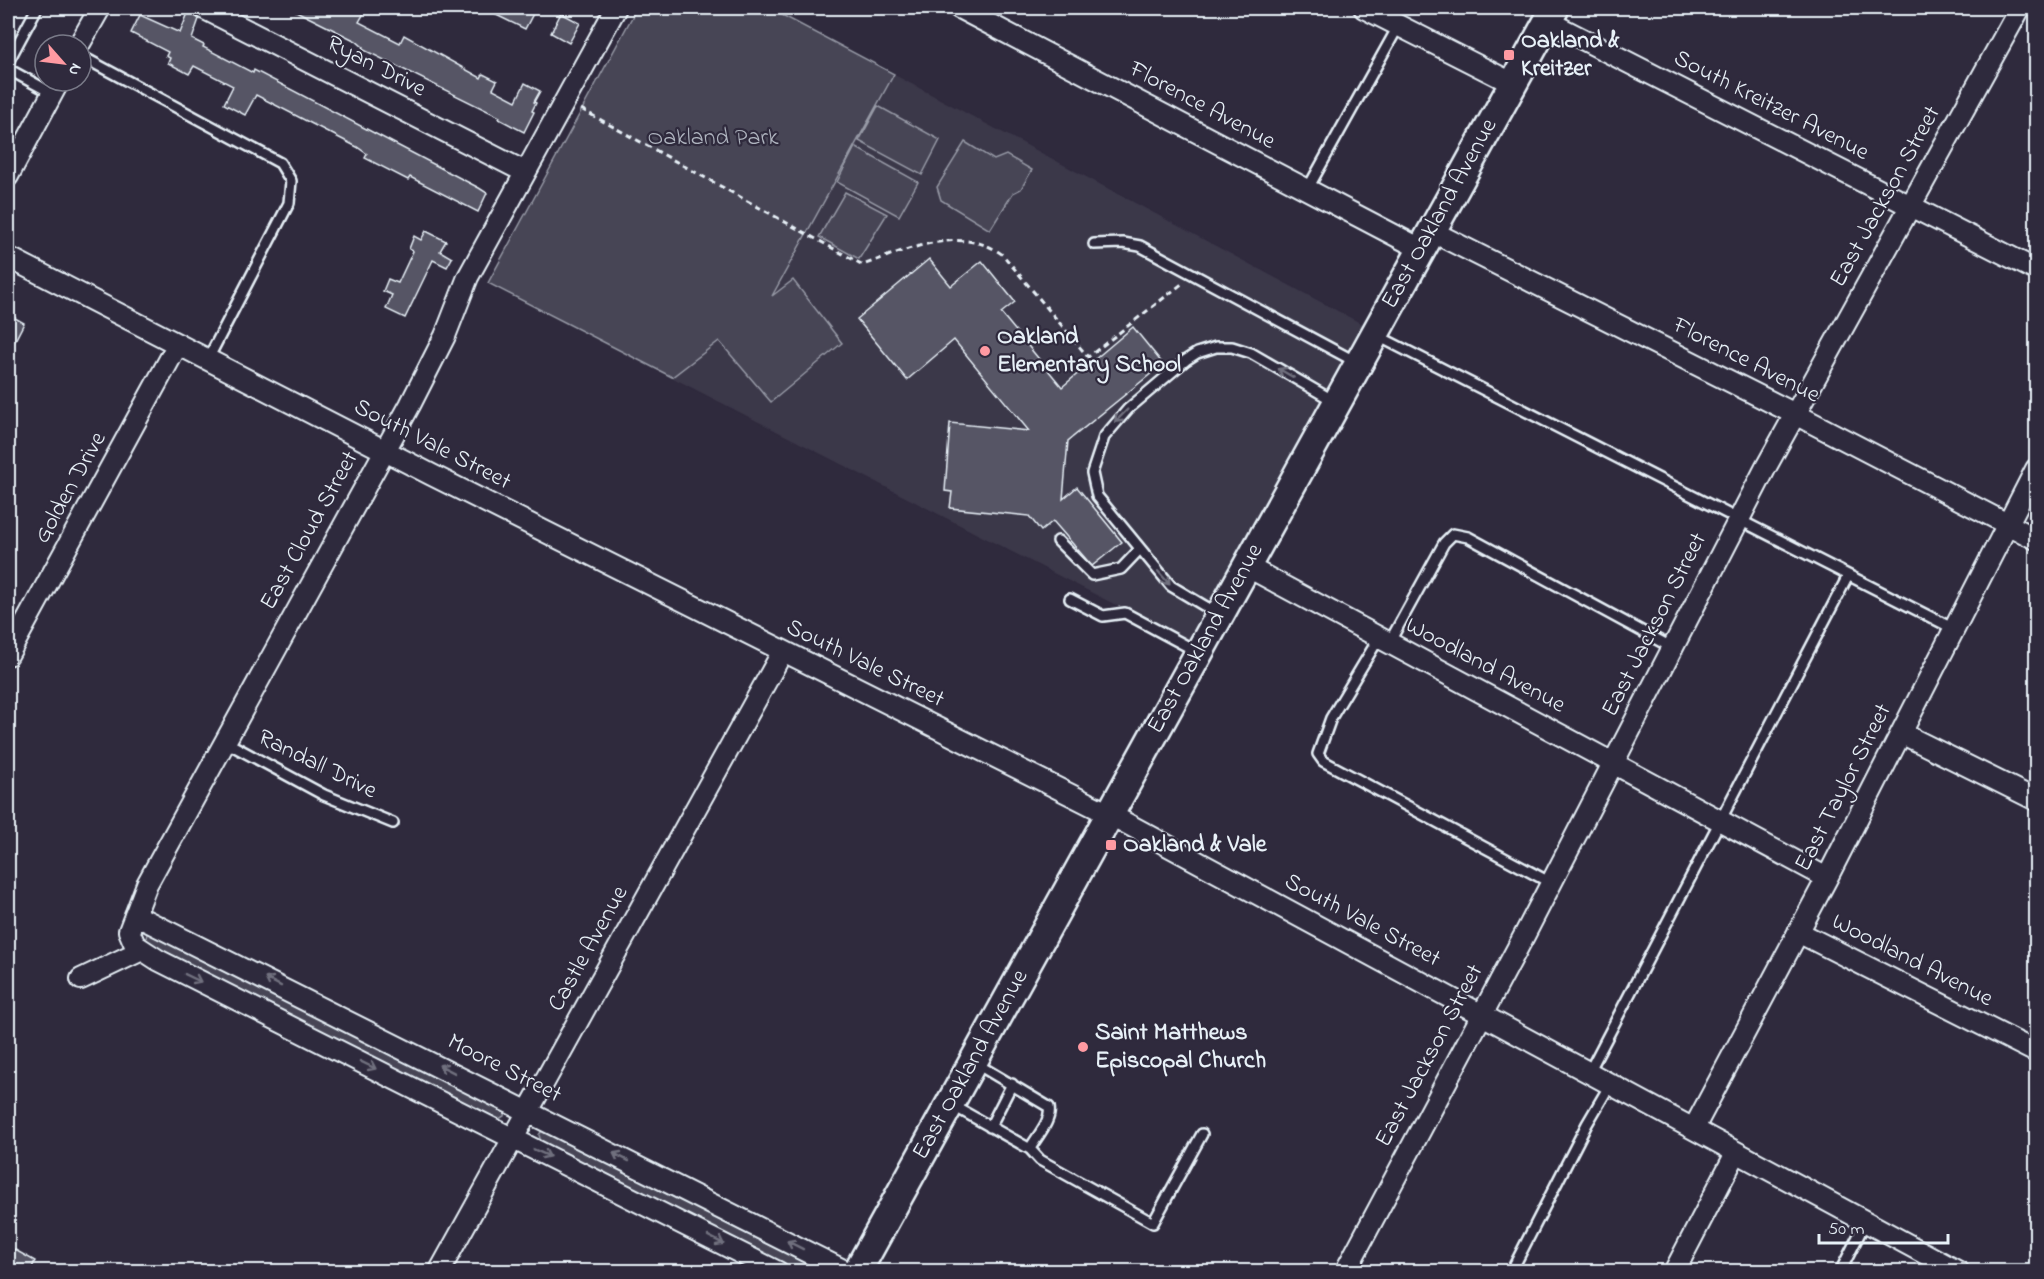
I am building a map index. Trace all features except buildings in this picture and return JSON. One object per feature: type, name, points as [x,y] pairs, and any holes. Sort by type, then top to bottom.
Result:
[{"type":"main road","name":"East Oakland Avenue","points":[[857,1272],[1551,14]]},
{"type":"street","points":[[86,33],[100,8]]},
{"type":"street","name":"Ryan Drive","points":[[203,8],[525,172]]},
{"type":"street","name":"East Cloud Street","points":[[142,950],[135,945],[129,931],[147,884],[384,450],[445,336],[468,277],[616,8]]},
{"type":"street","name":"Florence Avenue","points":[[959,8],[1307,190],[1426,240],[1795,414],[2037,539]]},
{"type":"street","points":[[1364,8],[1512,83]]},
{"type":"street","name":"East Jackson Street","points":[[1345,1272],[1551,883],[1738,519],[2020,8]]},
{"type":"street","name":"South Kreitzer Avenue","points":[[1551,14],[2037,270]]},
{"type":"street","points":[[8,176],[52,93]]},
{"type":"street","name":"South Vale Street","points":[[8,257],[384,450],[1109,814],[1695,1128],[1736,1153]]},
{"type":"street","name":"Golden Drive","points":[[8,655],[178,344]]},
{"type":"street","name":"East Taylor Street","points":[[1695,1128],[1827,878],[2037,469]]},
{"type":"street","name":"Woodland Avenue","points":[[1246,566],[1827,878]]},
{"type":"street","name":"Castle Avenue","points":[[439,1272],[783,651]]},
{"type":"street","points":[[1901,733],[2037,800]]},
{"type":"street","name":"Moore Street","points":[[135,915],[530,1110],[848,1272]]},
{"type":"street","name":"Woodland Avenue","points":[[1798,932],[2037,1052]]},
{"type":"street","points":[[81,979],[142,950],[443,1102],[513,1140],[778,1272]]},
{"type":"street","points":[[1674,1272],[1736,1153],[1959,1272]]},
{"type":"lane","points":[[8,62],[37,8]]},
{"type":"lane","points":[[1307,190],[1399,25]]},
{"type":"lane","points":[[93,62],[280,163],[291,181],[289,203],[208,360]]},
{"type":"lane","points":[[8,69],[33,79]]},
{"type":"lane","points":[[1094,244],[1124,243],[1140,246],[1358,364]]},
{"type":"lane","points":[[1374,334],[1954,629]]},
{"type":"lane","points":[[1219,615],[1172,586],[1097,496],[1092,480],[1094,460],[1110,426],[1186,360],[1197,353],[1216,347],[1246,351],[1336,402]]},
{"type":"lane","points":[[1551,883],[1390,799],[1323,761],[1318,754],[1331,718],[1384,640],[1444,543],[1453,534],[1468,537],[1671,648]]},
{"type":"lane","points":[[1058,541],[1092,575],[1120,569],[1140,549]]},
{"type":"lane","points":[[1589,1072],[1848,576]]},
{"type":"lane","points":[[1070,599],[1103,616],[1125,613],[1198,652]]},
{"type":"lane","name":"Randall Drive","points":[[224,741],[324,795],[393,823]]},
{"type":"lane","points":[[972,1062],[1049,1107],[1050,1113],[1030,1149]]},
{"type":"lane","points":[[1511,1272],[1587,1124],[1611,1083]]},
{"type":"lane","points":[[990,1127],[1012,1084]]},
{"type":"lane","points":[[950,1103],[1030,1149],[1040,1160],[1153,1223],[1202,1134]]},
{"type":"lane","points":[[1840,1272],[1866,1221]]},
{"type":"path","points":[[564,99],[863,265],[913,247],[947,241],[991,246],[1003,255],[1088,357],[1193,274]]},
{"type":"shaded area","name":"Oakland Elementary School","points":[[637,8],[769,8],[1364,325],[1188,642],[488,283]]},
{"type":"green space","name":"Oakland Park","points":[[637,8],[769,8],[894,74],[772,296],[793,280],[842,343],[771,402],[719,341],[672,377],[488,283]]},
{"type":"green space","points":[[878,106],[940,140],[922,175],[859,141]]},
{"type":"green space","points":[[965,142],[994,160],[1006,155],[1032,170],[1021,189],[1013,193],[990,230],[941,200],[937,187]]},
{"type":"green space","points":[[855,147],[918,182],[899,216],[837,182]]},
{"type":"green space","points":[[845,192],[887,214],[859,259],[819,237]]},
{"type":"green space","points":[[147,932],[505,1110],[504,1116],[499,1119],[492,1118],[150,948],[146,940]]},
{"type":"green space","points":[[543,1129],[826,1271],[798,1271],[541,1142],[539,1135]]},
{"type":"place","name":"Oakland & Kreitzer","points":[[1509,55]]},
{"type":"place","name":"Oakland Elementary School","points":[[985,351]]},
{"type":"place","name":"Oakland & Vale","points":[[1111,845]]},
{"type":"place","name":"Saint Matthews Episcopal Church","points":[[1083,1047]]}]
